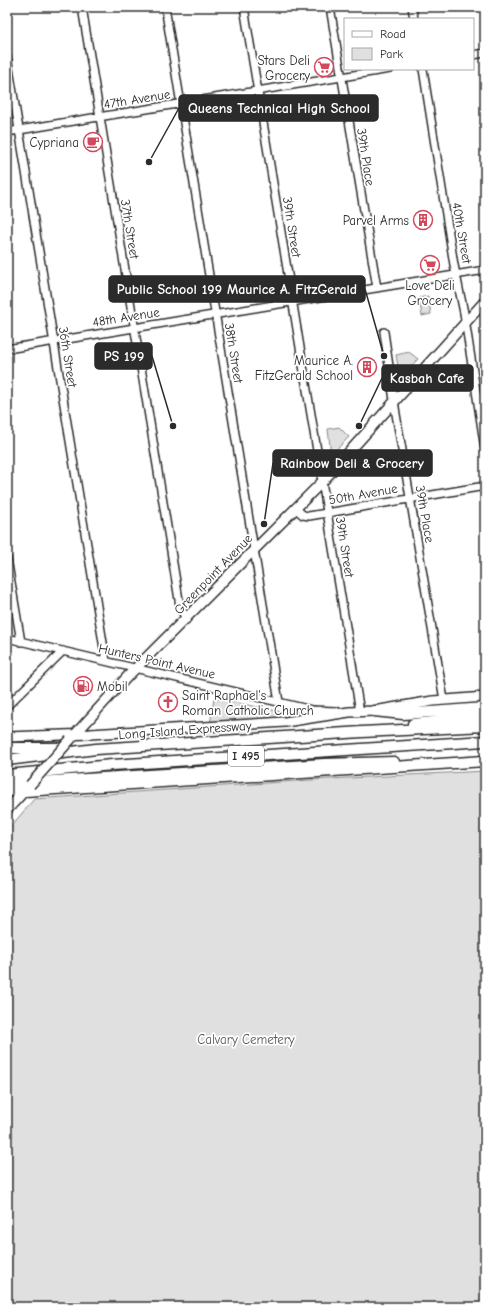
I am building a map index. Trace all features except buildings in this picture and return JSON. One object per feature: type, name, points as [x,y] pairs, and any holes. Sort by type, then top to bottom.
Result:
[{"type":"highway","points":[[374,711],[403,714],[483,711]]},
{"type":"highway","points":[[362,732],[435,721],[483,711]]},
{"type":"highway","name":"Long Island Expressway","points":[[7,760],[96,749],[362,732],[485,726]]},
{"type":"highway","name":"I 495","points":[[7,775],[112,765],[485,741]]},
{"type":"highway","points":[[7,748],[96,749]]},
{"type":"highway","points":[[27,788],[325,772],[485,761]]},
{"type":"highway","points":[[7,784],[324,764],[388,762],[435,764]]},
{"type":"main road","name":"Greenpoint Avenue","points":[[7,810],[137,669],[322,482],[485,301]]},
{"type":"main road","points":[[7,737],[73,738],[285,722],[349,712],[374,711],[444,700],[485,697]]},
{"type":"main road","points":[[7,791],[27,788]]},
{"type":"street","name":"37th Street","points":[[82,7],[180,606],[186,620]]},
{"type":"street","name":"38th Street","points":[[165,7],[279,702]]},
{"type":"street","name":"39th Street","points":[[244,7],[360,712]]},
{"type":"street","name":"39th Place","points":[[330,7],[377,288]]},
{"type":"street","points":[[412,7],[414,18]]},
{"type":"street","points":[[474,55],[485,53]]},
{"type":"street","name":"36th Street","points":[[7,56],[106,661]]},
{"type":"street","name":"47th Avenue","points":[[7,132],[384,70]]},
{"type":"street","name":"40th Street","points":[[423,70],[485,448]]},
{"type":"street","name":"48th Avenue","points":[[7,349],[485,270]]},
{"type":"street","name":"39th Place","points":[[384,332],[444,700]]},
{"type":"street","name":"50th Avenue","points":[[295,508],[307,516],[485,486]]},
{"type":"street","points":[[7,558],[21,642]]},
{"type":"street","name":"Hunters Point Avenue","points":[[7,638],[312,710],[349,712]]},
{"type":"street","points":[[7,706],[62,651]]},
{"type":"green space","points":[[428,296],[431,314],[422,316],[419,298]]},
{"type":"green space","points":[[409,352],[418,359],[400,378],[396,355]]},
{"type":"green space","points":[[339,427],[349,437],[331,455],[328,429]]},
{"type":"green space","points":[[214,698],[287,713],[287,717],[241,723],[210,725]]},
{"type":"green space","name":"Calvary Cemetery","points":[[485,771],[485,1307],[7,1307],[7,831],[34,799],[310,780]]},
{"type":"place","name":"Stars Deli Grocery","points":[[324,67]]},
{"type":"place","name":"Cypriana","points":[[93,142]]},
{"type":"place","name":"Queens Technical High School","points":[[149,162]]},
{"type":"place","name":"Parvel Arms","points":[[423,220]]},
{"type":"place","name":"Love Deli Grocery","points":[[430,265]]},
{"type":"place","name":"Public School 199 Maurice A. FitzGerald","points":[[384,356]]},
{"type":"place","name":"Maurice A. FitzGerald School","points":[[367,367]]},
{"type":"place","name":"PS 199","points":[[173,426]]},
{"type":"place","name":"Kasbah Cafe","points":[[359,426]]},
{"type":"place","name":"Rainbow Deli & Grocery","points":[[264,524]]},
{"type":"place","name":"Mobil","points":[[83,686]]},
{"type":"place","name":"Saint Raphael's Roman Catholic Church","points":[[168,702]]}]
